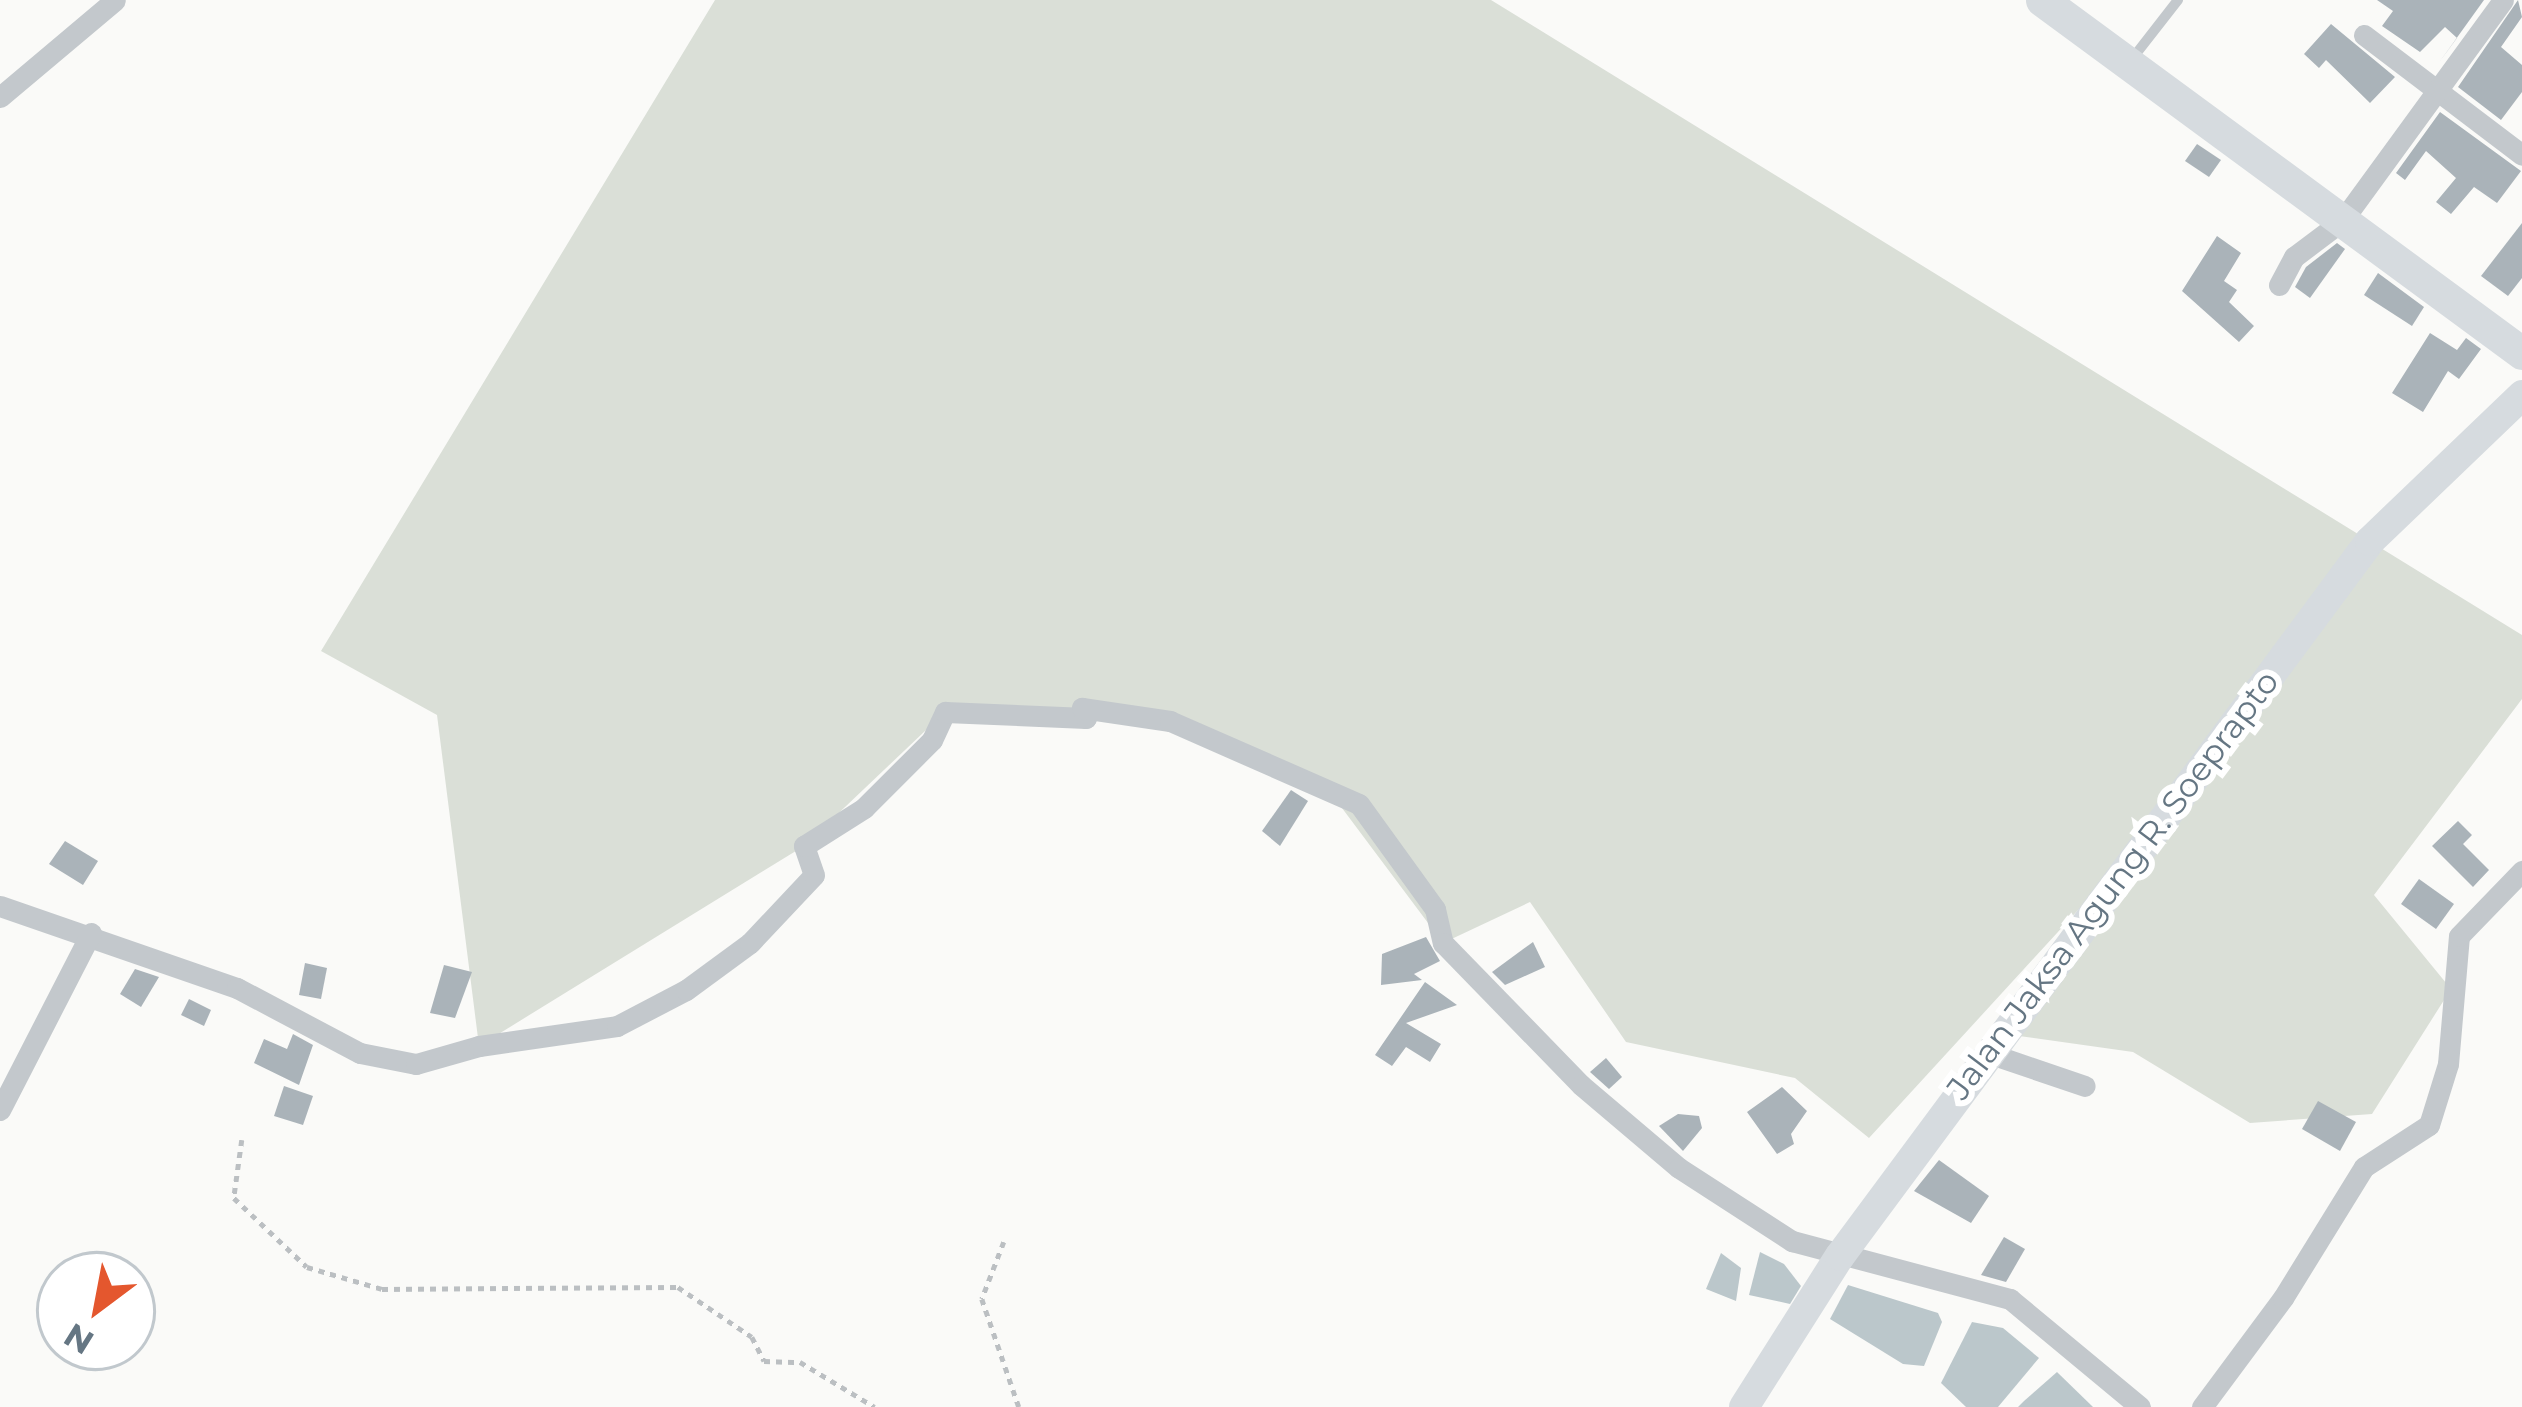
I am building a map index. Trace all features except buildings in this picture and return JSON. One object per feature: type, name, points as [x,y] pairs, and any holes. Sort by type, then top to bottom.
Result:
[{"type":"main road","points":[[2042,0],[2522,353]]},
{"type":"street","points":[[0,97],[116,0]]},
{"type":"street","points":[[2279,285],[2294,257],[2342,221],[2499,1]]},
{"type":"street","points":[[2364,35],[2522,155]]},
{"type":"street","name":"Jalan Jaksa Agung R. Soeprapto","points":[[1744,1407],[1840,1256],[2370,541],[2522,395]]},
{"type":"street","points":[[0,906],[91,933],[237,988],[360,1053],[416,1064],[479,1046],[617,1026],[750,943],[814,875],[804,846],[864,808],[932,740],[945,712],[1086,718],[1082,708],[1170,721],[1359,805],[1435,909],[1443,943],[1581,1084],[1760,1225],[1840,1256],[2010,1299],[2140,1407]]},
{"type":"street","points":[[2202,1407],[2283,1298],[2364,1167],[2429,1125],[2448,1064],[2459,936],[2522,871]]},
{"type":"street","points":[[0,1110],[91,933]]},
{"type":"street","points":[[1988,1053],[2085,1086]]},
{"type":"lane","points":[[2130,62],[2178,0]]},
{"type":"path","points":[[242,1140],[234,1198],[325,1274],[382,1289],[678,1287],[752,1337],[764,1360],[800,1361],[875,1407]]},
{"type":"path","points":[[1004,1242],[982,1299],[1019,1407]]},
{"type":"shaded area","points":[[715,0],[1491,0],[2522,635],[2522,699],[2374,895],[2451,989],[2372,1114],[2250,1123],[2133,1052],[2019,1036],[2124,860],[1869,1138],[1795,1078],[1626,1042],[1530,902],[1443,943],[1324,784],[1170,721],[945,712],[804,846],[479,1046],[437,715],[321,651]]},
{"type":"shaded area","points":[[1760,1252],[1784,1264],[1801,1286],[1790,1304],[1749,1295]]},
{"type":"shaded area","points":[[1721,1253],[1741,1268],[1736,1301],[1706,1289]]},
{"type":"shaded area","points":[[1848,1285],[1938,1313],[1942,1322],[1924,1366],[1903,1364],[1830,1319]]},
{"type":"shaded area","points":[[1972,1322],[2003,1328],[2039,1358],[1998,1407],[1966,1407],[1941,1383]]},
{"type":"shaded area","points":[[2057,1372],[2093,1407],[2018,1407],[2024,1401]]}]
